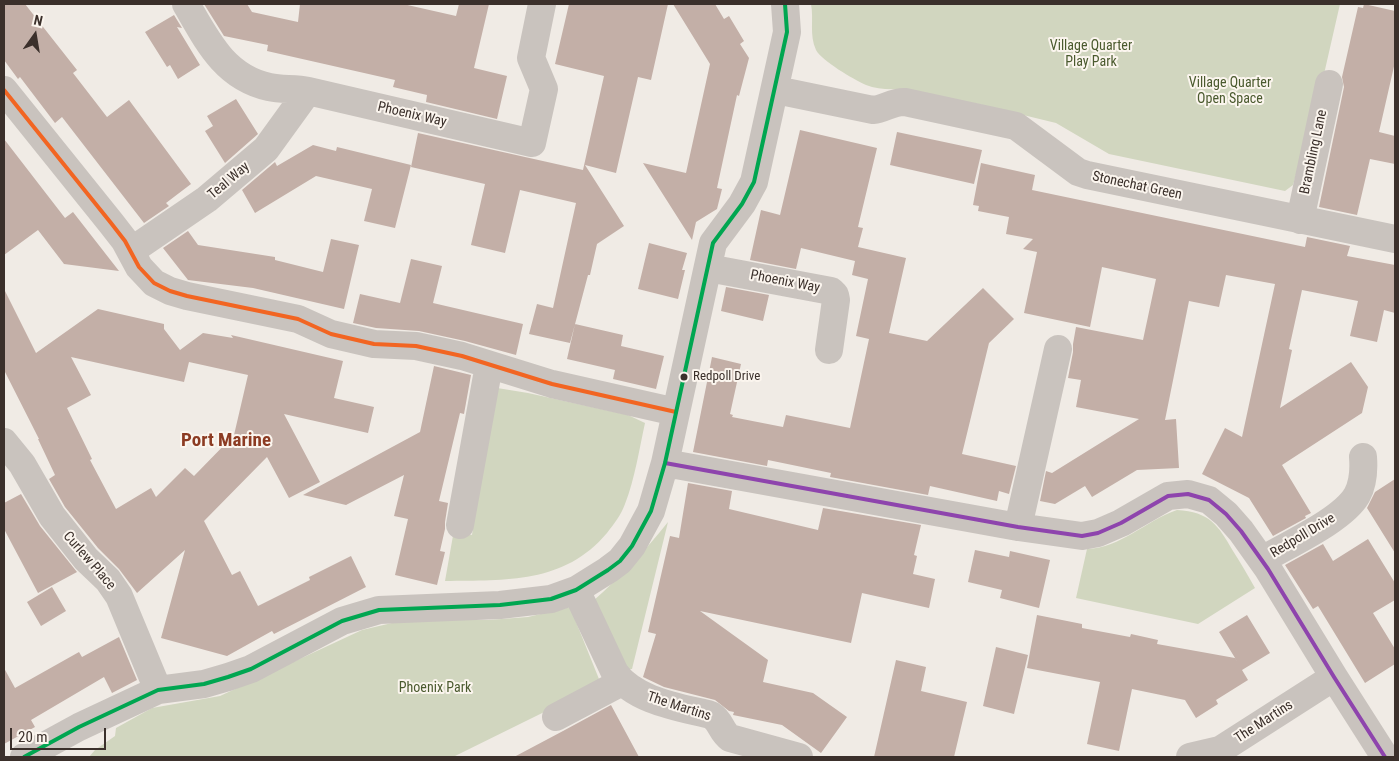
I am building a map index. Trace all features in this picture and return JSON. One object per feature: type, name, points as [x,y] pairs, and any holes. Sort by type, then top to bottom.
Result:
[{"type":"street","name":"Phoenix Way","points":[[186,4],[214,51],[229,66],[248,80],[270,87],[294,88],[308,91],[532,143],[544,89],[531,58],[542,4]]},
{"type":"street","points":[[41,754],[79,727],[158,690],[204,684],[251,669],[342,621],[380,610],[500,605],[551,599],[576,590],[620,561],[632,546],[651,511],[665,463],[713,244],[742,204],[754,182],[776,90],[787,32],[785,4]]},
{"type":"street","name":"Brambling Lane","points":[[1300,220],[1329,84]]},
{"type":"street","points":[[4,90],[111,223],[131,251],[139,267],[154,283],[170,291],[298,319],[331,334],[374,344],[416,346],[462,356],[552,384],[676,412]]},
{"type":"street","name":"Stonechat Green","points":[[776,90],[873,110],[880,110],[900,102],[905,102],[1016,126],[1078,172],[1087,175],[1395,239]]},
{"type":"street","name":"Teal Way","points":[[131,251],[207,199],[266,149],[308,91]]},
{"type":"street","name":"Phoenix Way","points":[[708,268],[831,291],[835,295],[836,300],[829,350]]},
{"type":"street","points":[[1018,526],[1058,349]]},
{"type":"street","points":[[460,525],[490,365]]},
{"type":"street","name":"Curlew Place","points":[[4,442],[13,468],[86,559],[114,587],[158,690]]},
{"type":"street","name":"Redpoll Drive","points":[[1262,560],[1335,518],[1347,508],[1360,489],[1363,457]]},
{"type":"street","name":"Redpoll Drive","points":[[665,463],[1082,536],[1098,534],[1168,496],[1188,494],[1209,500],[1218,506],[1241,531],[1262,560],[1385,757]]},
{"type":"street","name":"The Martins","points":[[576,590],[615,673],[632,690],[654,699],[711,715],[718,720],[723,733],[730,738],[799,757]]},
{"type":"street","name":"The Martins","points":[[1190,757],[1220,750],[1334,677]]},
{"type":"street","points":[[556,716],[622,682]]},
{"type":"green space","name":"Village Quarter Open Space","points":[[811,4],[1340,4],[1319,96],[1293,185],[1285,191],[1109,154],[1056,123],[978,104],[900,89],[883,89],[866,85],[831,64],[816,50],[813,39]]},
{"type":"green space","points":[[491,387],[528,393],[628,415],[645,423],[634,474],[625,504],[615,523],[590,550],[572,562],[533,576],[512,579],[445,581],[454,530],[472,535]]},
{"type":"green space","points":[[1177,510],[1198,514],[1217,527],[1255,588],[1198,624],[1076,598],[1087,549],[1111,544]]},
{"type":"green space","points":[[668,522],[632,669],[626,669],[593,601],[632,563]]},
{"type":"green space","name":"Phoenix Park","points":[[570,607],[601,684],[453,757],[89,757],[95,750],[115,736],[116,728],[152,708],[220,696],[362,630],[392,623],[424,620],[488,620],[528,617]]},
{"type":"building","points":[[4,4],[25,4],[77,70],[73,73],[107,117],[129,100],[191,184],[166,203],[169,206],[144,223],[62,117],[55,123],[20,77],[18,79],[4,60]]},
{"type":"building","points":[[204,4],[247,4],[252,12],[298,22],[300,4],[403,4],[456,16],[459,4],[489,4],[474,68],[507,76],[497,119],[426,102],[427,95],[393,87],[395,80],[267,51],[268,45],[224,36]]},
{"type":"building","points":[[569,4],[668,4],[651,80],[638,77],[616,173],[585,165],[624,226],[597,244],[570,343],[529,334],[537,304],[553,308],[576,203],[520,190],[505,253],[471,245],[485,184],[411,167],[418,133],[583,170],[604,76],[555,64]]},
{"type":"building","points":[[673,4],[715,4],[724,19],[729,16],[744,41],[740,44],[749,58],[739,96],[737,95],[717,188],[722,189],[717,209],[696,222],[692,240],[643,163],[686,173],[710,64]]},
{"type":"building","points":[[1364,4],[1395,11],[1395,62],[1379,132],[1395,136],[1395,164],[1370,159],[1357,215],[1319,207],[1344,87],[1342,77],[1358,7],[1363,8]]},
{"type":"building","points":[[174,15],[182,28],[177,27],[200,65],[178,79],[170,65],[167,67],[145,32]]},
{"type":"building","points":[[236,99],[258,134],[225,163],[205,131],[213,126],[207,116]]},
{"type":"building","points":[[800,130],[877,148],[858,227],[863,228],[858,247],[906,258],[889,333],[927,341],[983,288],[1014,319],[989,343],[962,454],[1016,466],[1009,494],[999,491],[997,501],[930,486],[928,495],[830,477],[831,473],[768,460],[767,466],[693,452],[712,357],[741,364],[730,414],[733,415],[732,417],[783,427],[786,415],[850,428],[869,339],[856,336],[868,279],[852,275],[855,261],[801,248],[796,269],[750,260],[761,210],[780,215]]},
{"type":"building","points":[[897,132],[982,150],[974,184],[890,165]]},
{"type":"building","points":[[4,139],[65,218],[73,212],[119,271],[64,264],[38,230],[4,255]]},
{"type":"building","points":[[313,145],[336,151],[337,147],[411,165],[395,228],[364,221],[372,189],[316,176],[255,213],[242,190],[275,162],[277,166]]},
{"type":"building","points":[[981,163],[1035,175],[1032,190],[1305,247],[1307,237],[1350,246],[1347,256],[1395,265],[1395,313],[1384,310],[1377,342],[1350,336],[1358,301],[1302,290],[1289,349],[1292,350],[1280,408],[1351,362],[1368,387],[1362,413],[1282,465],[1311,513],[1305,516],[1306,518],[1273,536],[1249,498],[1202,474],[1225,428],[1242,437],[1275,284],[1226,275],[1219,307],[1189,301],[1165,420],[1176,419],[1179,468],[1137,470],[1092,497],[1085,486],[1055,504],[1040,501],[1046,471],[1052,473],[1139,419],[1076,407],[1081,380],[1068,378],[1076,327],[1143,340],[1156,279],[1102,267],[1090,327],[1024,313],[1037,252],[1023,249],[1033,239],[1006,234],[1009,217],[978,211],[979,206],[973,205]]},
{"type":"building","points":[[188,231],[198,245],[275,257],[275,260],[323,272],[331,239],[359,245],[344,309],[253,288],[188,280],[163,248]]},
{"type":"building","points":[[649,243],[687,253],[682,270],[685,270],[678,299],[638,289]]},
{"type":"building","points":[[411,259],[442,266],[433,303],[523,324],[516,355],[419,331],[376,328],[353,323],[360,294],[400,303]]},
{"type":"building","points":[[726,287],[769,295],[763,321],[721,311]]},
{"type":"building","points":[[4,289],[36,353],[98,309],[164,324],[164,329],[180,350],[203,333],[233,338],[231,335],[343,361],[334,398],[374,407],[368,433],[284,414],[320,482],[289,498],[267,457],[204,521],[232,575],[240,571],[258,606],[310,580],[309,577],[351,556],[366,587],[274,634],[272,631],[227,656],[161,638],[185,550],[137,593],[119,569],[98,548],[65,507],[49,479],[55,475],[39,439],[4,370]],"holes":[[[71,357],[184,382],[189,362],[248,375],[234,435],[194,476],[185,468],[156,497],[151,488],[116,509],[90,460],[92,459],[67,408],[91,395]]]},
{"type":"building","points":[[575,324],[623,335],[621,346],[664,356],[656,389],[613,379],[615,370],[567,359]]},
{"type":"building","points":[[434,366],[471,375],[464,414],[460,413],[439,501],[448,503],[440,551],[445,552],[437,585],[395,575],[408,519],[394,516],[404,475],[346,505],[303,495],[420,432]]},
{"type":"building","points":[[1395,479],[1395,553],[1367,508],[1375,492]]},
{"type":"building","points":[[688,483],[732,491],[729,509],[818,530],[823,508],[921,525],[914,555],[917,556],[913,574],[935,579],[929,608],[862,593],[851,643],[700,611],[768,660],[763,682],[813,693],[847,717],[821,753],[782,725],[733,715],[734,712],[729,711],[715,700],[664,687],[643,677],[656,634],[648,632],[670,536],[679,538]]},
{"type":"building","points":[[21,494],[40,526],[77,572],[38,593],[4,529],[4,503]]},
{"type":"building","points":[[1368,539],[1395,583],[1395,600],[1373,613],[1395,649],[1395,664],[1365,683],[1318,606],[1313,609],[1285,565],[1323,544],[1333,561]]},
{"type":"building","points":[[975,550],[1009,557],[1010,551],[1050,560],[1039,608],[1000,598],[1002,590],[968,582]]},
{"type":"building","points":[[52,587],[66,611],[41,626],[27,602]]},
{"type":"building","points":[[1037,615],[1082,624],[1082,628],[1130,637],[1131,634],[1158,640],[1157,644],[1235,658],[1240,666],[1219,632],[1247,615],[1270,653],[1242,670],[1248,680],[1216,700],[1218,704],[1196,718],[1185,700],[1132,689],[1119,751],[1087,744],[1100,682],[1027,668]]},
{"type":"building","points":[[119,637],[137,680],[112,693],[104,677],[31,720],[35,727],[4,744],[4,668],[15,688],[79,652],[82,657]]},
{"type":"building","points":[[996,647],[1028,655],[1014,714],[983,706]]},
{"type":"building","points":[[896,660],[926,667],[921,691],[967,702],[954,757],[874,757]]},
{"type":"building","points":[[611,705],[639,757],[514,757],[563,731]]},
{"type":"transit line","points":[[24,757],[79,727],[158,690],[204,684],[251,669],[342,621],[379,610],[500,605],[551,599],[576,590],[620,561],[632,546],[651,511],[665,463],[713,243],[742,204],[754,182],[787,32],[785,4]]},
{"type":"transit line","points":[[4,90],[125,241],[139,267],[154,283],[170,291],[298,319],[331,334],[374,344],[416,346],[462,356],[552,384],[676,412]]},
{"type":"transit line","points":[[665,463],[1018,527],[1082,536],[1098,533],[1121,523],[1168,496],[1188,494],[1209,500],[1226,514],[1241,531],[1268,569],[1385,757]]},
{"type":"place","name":"Redpoll Drive","points":[[684,377]]},
{"type":"district","name":"Port Marine","points":[[226,441]]},
{"type":"park label","name":"Village Quarter Play Park","points":[[1091,54]]}]
